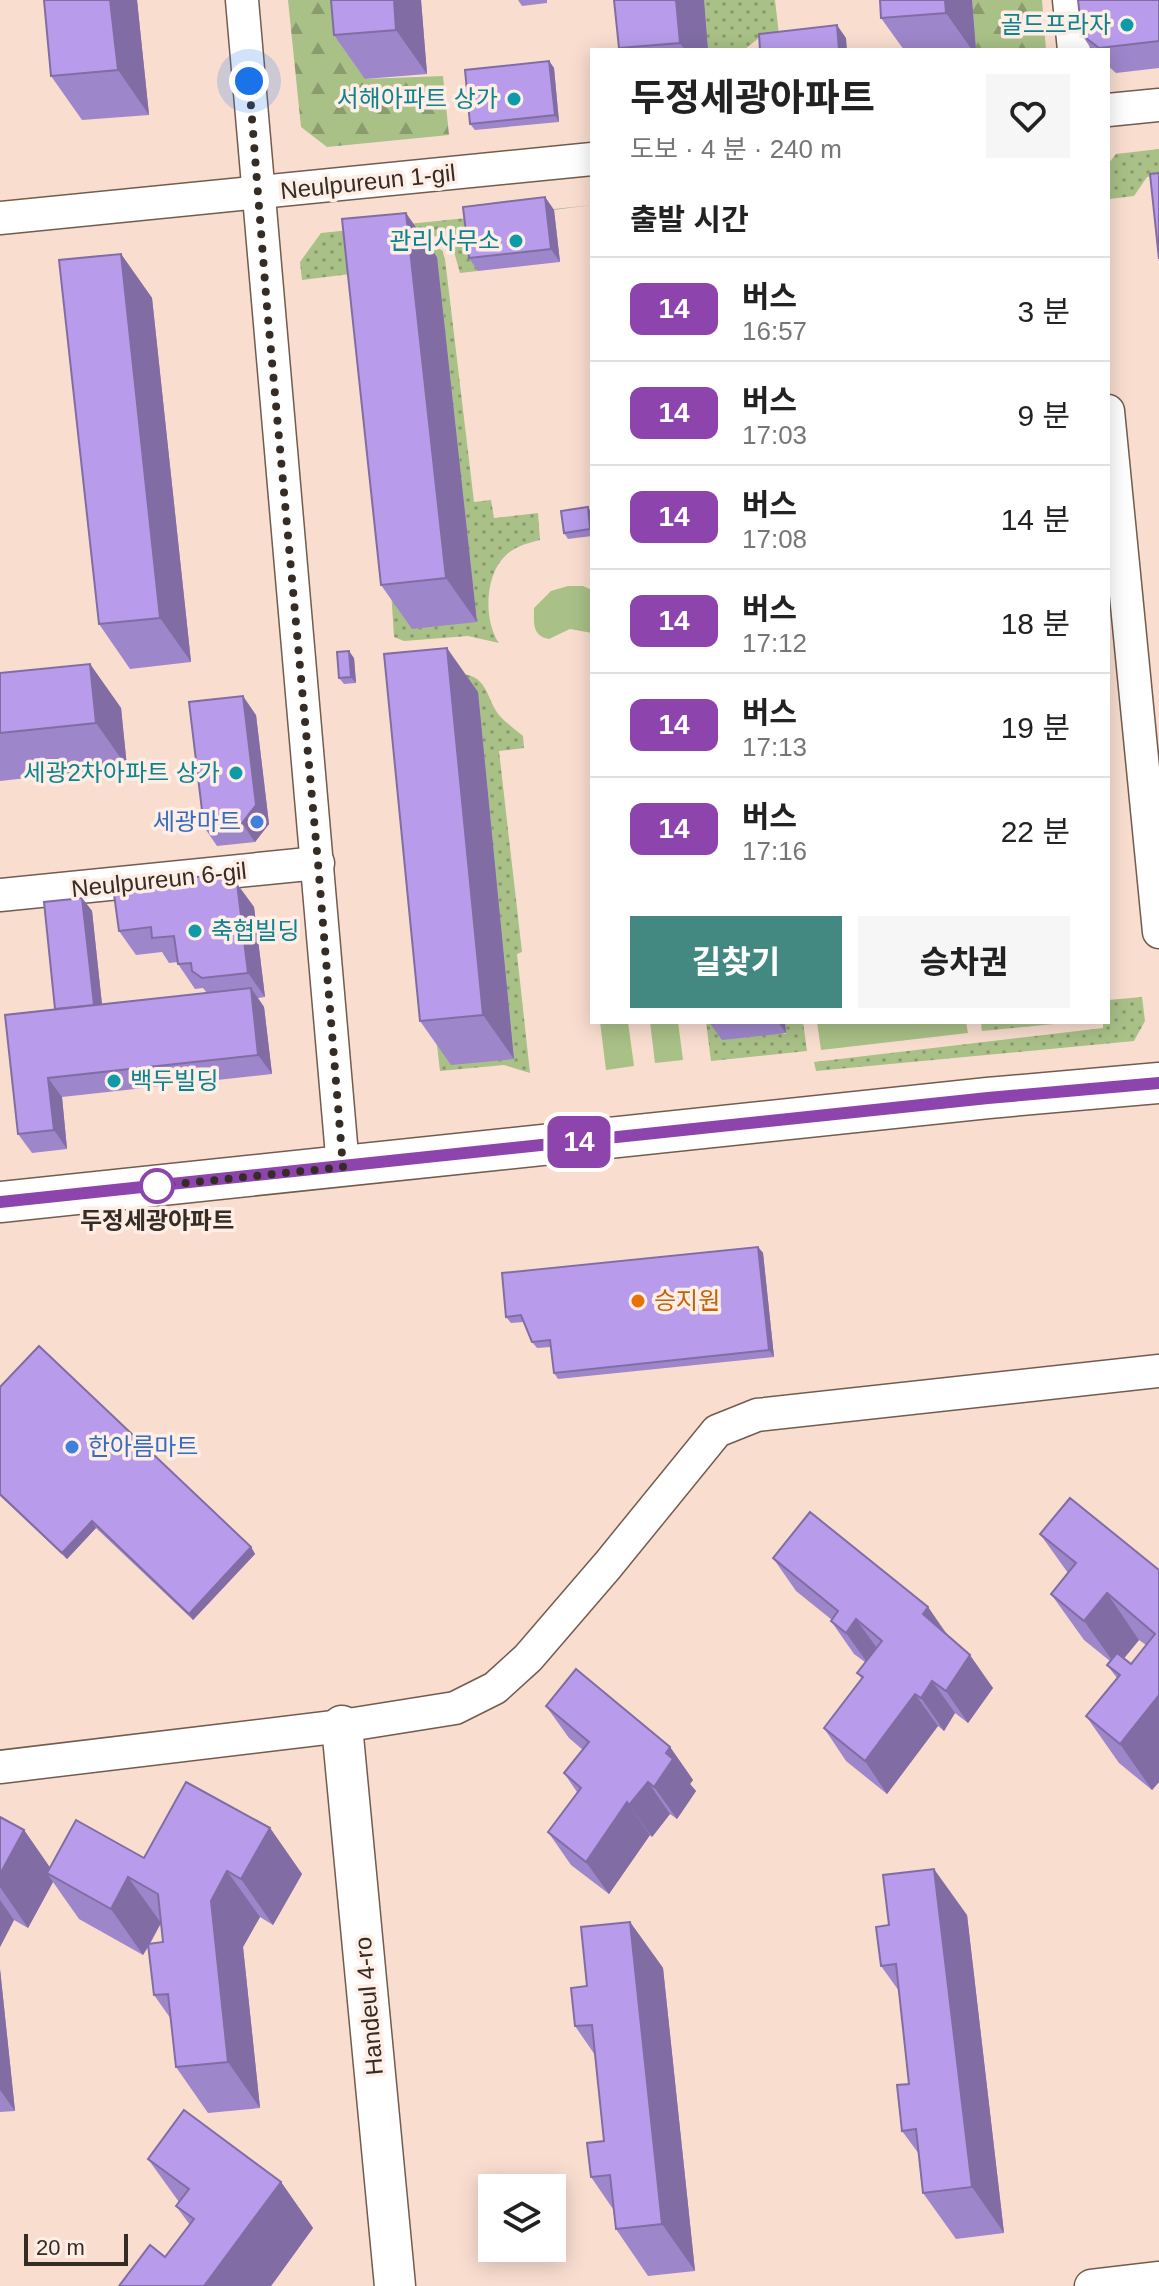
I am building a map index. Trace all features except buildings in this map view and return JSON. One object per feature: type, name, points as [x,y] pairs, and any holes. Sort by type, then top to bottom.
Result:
[{"type":"street","points":[[242,0],[343,1167]]},
{"type":"street","points":[[1069,0],[1074,48]]},
{"type":"street","points":[[1110,110],[1159,105]]},
{"type":"street","name":"Neulpureun 1-gil","points":[[0,218],[590,159]]},
{"type":"street","points":[[1110,431],[1159,932]]},
{"type":"street","name":"Neulpureun 6-gil","points":[[0,895],[318,863]]},
{"type":"street","points":[[0,1202],[973,1099],[1159,1083]]},
{"type":"street","points":[[0,1767],[342,1726],[455,1708],[495,1688],[528,1658],[717,1431],[757,1415],[1159,1371]]},
{"type":"street","name":"Handeul 4-ro","points":[[342,1726],[395,2286]]},
{"type":"street","points":[[1091,2286],[1159,2278]]},
{"type":"green space","points":[[288,0],[359,0],[365,79],[443,76],[449,135],[327,147],[301,127]]},
{"type":"green space","points":[[704,0],[775,0],[779,35],[760,37],[746,48],[708,48]]},
{"type":"green space","points":[[972,0],[1042,0],[1046,48],[976,48]]},
{"type":"green space","points":[[1159,149],[1159,175],[1147,177],[1134,196],[1110,199],[1110,162],[1116,154]]},
{"type":"green space","points":[[590,205],[554,210],[478,271],[460,273],[453,248],[446,241],[435,236],[411,236],[350,274],[302,280],[300,262],[321,233]]},
{"type":"green space","points":[[425,244],[442,250],[445,259],[474,502],[491,500],[494,518],[538,513],[540,540],[522,545],[506,555],[499,563],[490,585],[490,622],[499,643],[468,636],[404,641],[394,637],[391,590],[477,622],[437,257]]},
{"type":"green space","points":[[568,586],[590,589],[590,633],[570,629],[549,639],[539,635],[535,628],[534,608],[551,591]]},
{"type":"green space","points":[[463,674],[482,684],[499,715],[523,736],[524,748],[499,751],[522,952],[517,954],[530,1073],[504,1065],[440,1071],[435,1028],[514,1058],[478,693]]},
{"type":"green space","points":[[1142,997],[1145,1021],[1134,1041],[816,1071],[814,1062],[1103,1028],[1103,1024],[1110,1024],[1110,1000]]},
{"type":"green space","points":[[600,1024],[628,1024],[634,1066],[606,1070]]},
{"type":"green space","points":[[650,1024],[678,1024],[683,1060],[655,1063]]},
{"type":"green space","points":[[706,1024],[786,1034],[785,1024],[803,1024],[807,1051],[711,1061]]},
{"type":"green space","points":[[817,1024],[966,1024],[968,1033],[821,1050]]},
{"type":"green space","points":[[981,1024],[1054,1024],[982,1031]]},
{"type":"bus line","name":"14","points":[[0,1202],[988,1098],[1159,1083]]},
{"type":"place","name":"골드프라자","points":[[1127,25]]},
{"type":"place","name":"서해아파트 상가","points":[[514,99]]},
{"type":"place","name":"관리사무소","points":[[516,241]]},
{"type":"place","name":"세광2차아파트 상가","points":[[236,773]]},
{"type":"place","name":"세광마트","points":[[257,822]]},
{"type":"place","name":"축협빌딩","points":[[195,931]]},
{"type":"place","name":"백두빌딩","points":[[114,1081]]},
{"type":"place","name":"두정세광아파트","points":[[157,1186]]},
{"type":"place","name":"승지원","points":[[638,1301]]},
{"type":"place","name":"한아름마트","points":[[72,1447]]},
{"type":"route","points":[[157,1186],[343,1167],[249,81]]}]
